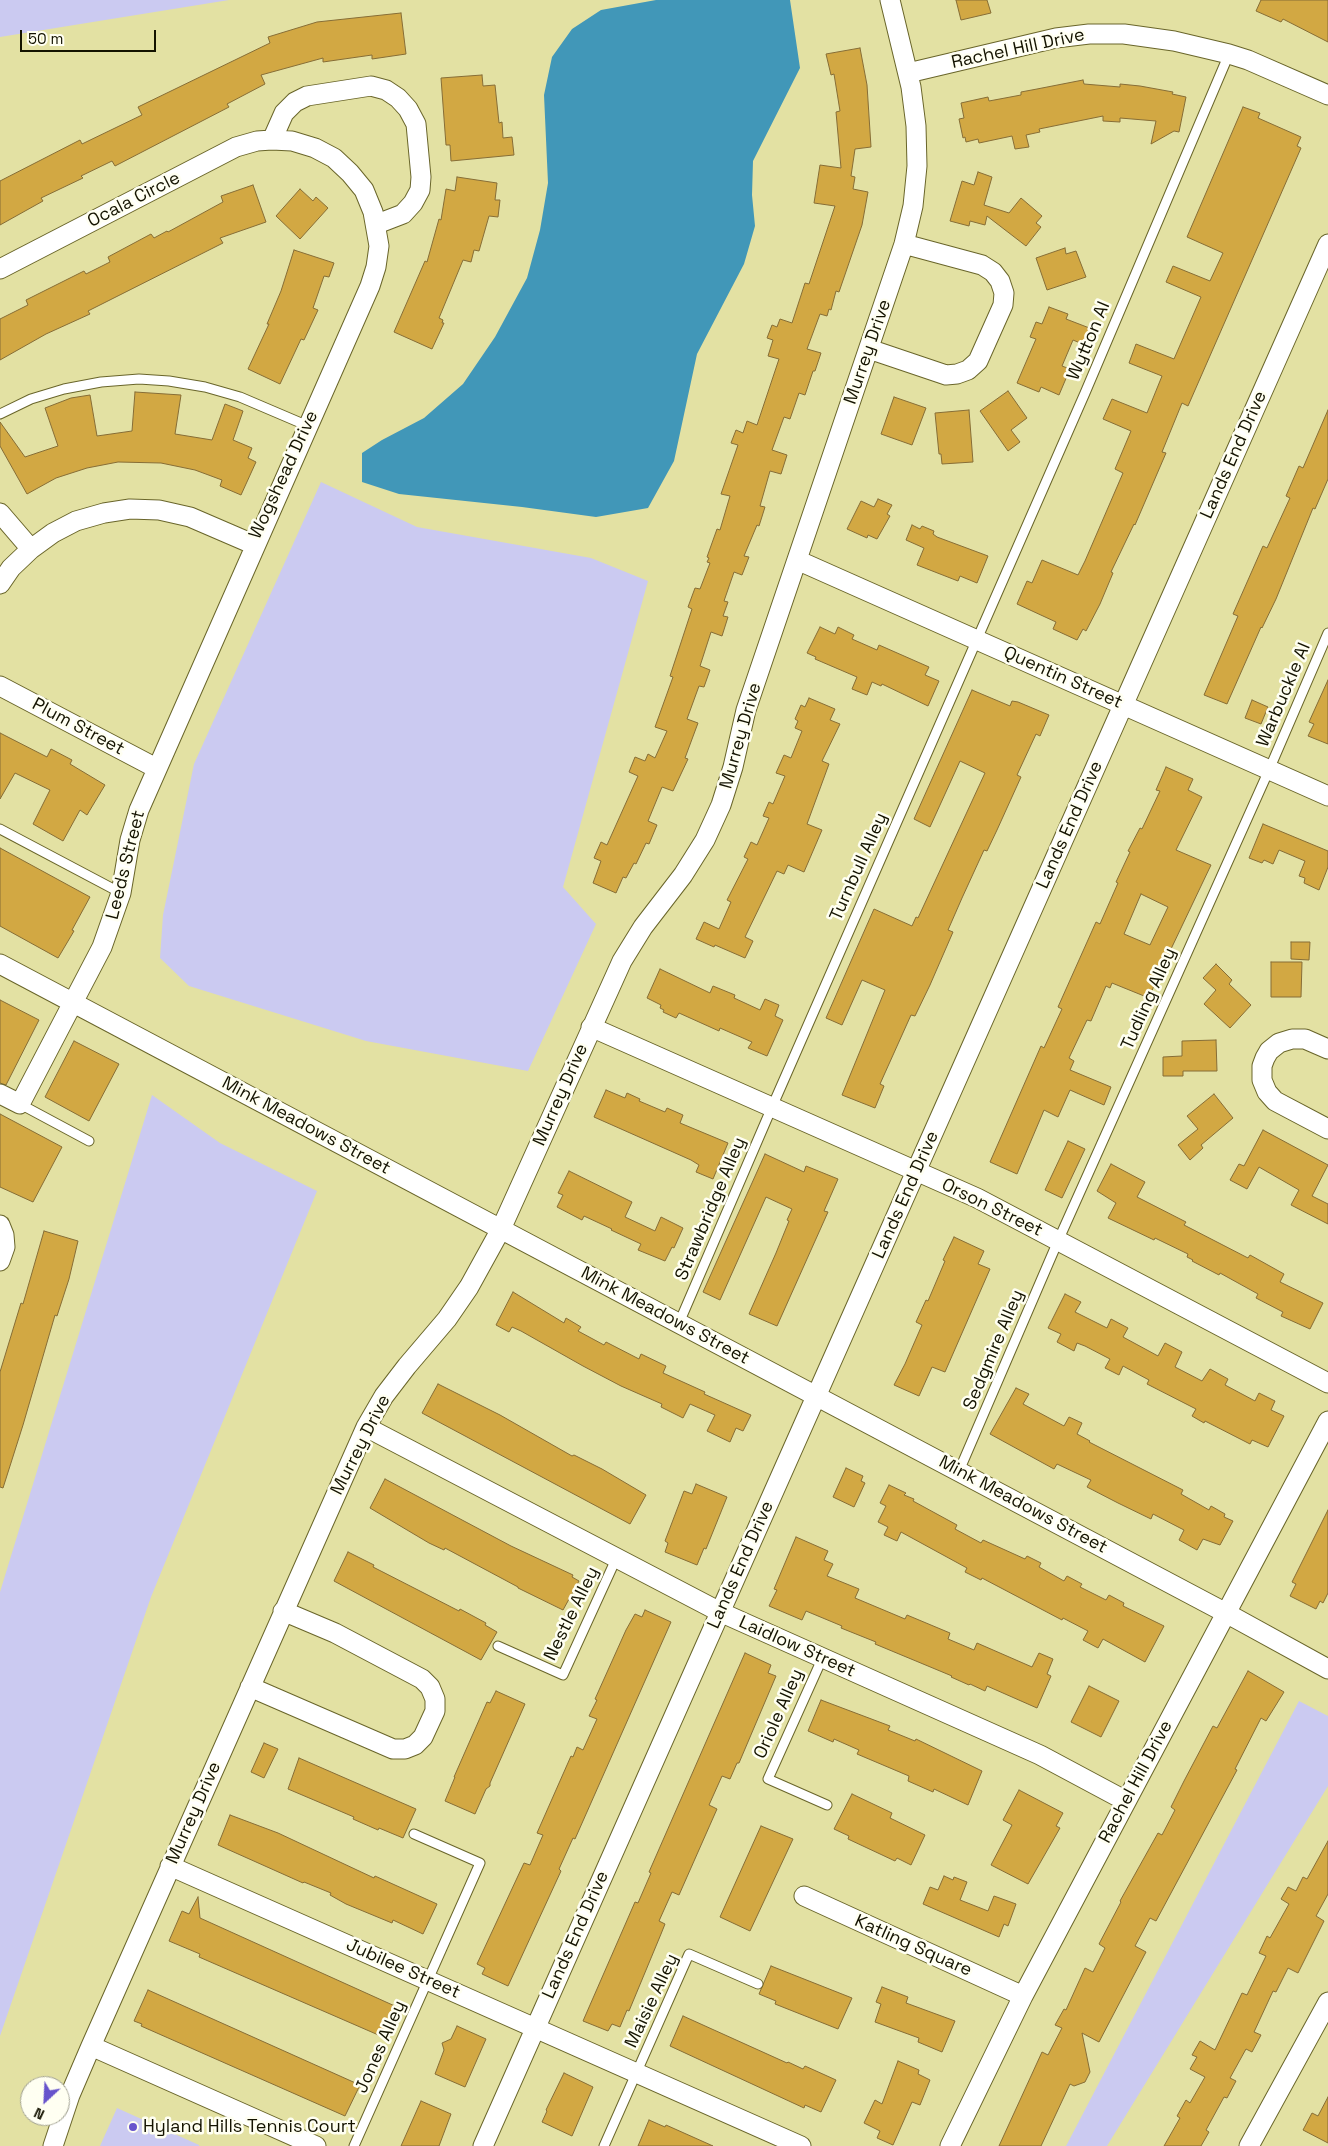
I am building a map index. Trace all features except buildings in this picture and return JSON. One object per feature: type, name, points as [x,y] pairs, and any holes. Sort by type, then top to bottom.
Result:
[{"type":"street","name":"Murrey Drive","points":[[53,2146],[70,2094],[90,2046],[366,1427],[384,1396],[406,1366],[447,1319],[501,1229],[622,961],[643,927],[683,875],[705,840],[721,805],[733,766],[746,710],[904,244],[913,206],[917,166],[916,126],[908,73],[890,0]]},
{"type":"street","name":"Rachel Hill Drive","points":[[908,73],[1056,38],[1090,34],[1124,34],[1164,40],[1229,54],[1248,60],[1328,95]]},
{"type":"street","points":[[272,140],[284,113],[295,102],[307,96],[371,86],[386,90],[398,98],[408,109],[416,124],[421,178],[420,190],[413,203],[403,214],[377,224]]},
{"type":"street","name":"Ocala Circle","points":[[0,269],[236,147],[257,141],[292,141],[315,148],[334,158],[364,190],[377,224]]},
{"type":"street","name":"Wogshead Drive","points":[[0,584],[11,568],[31,549],[53,533],[76,521],[104,513],[130,509],[159,510],[190,518],[255,546],[376,267],[379,246],[377,224]]},
{"type":"street","points":[[869,349],[946,375],[957,374],[968,370],[978,361],[1003,305],[1004,299],[1000,282],[993,272],[982,265],[904,244]]},
{"type":"street","name":"Lands End Drive","points":[[483,2146],[1328,244]]},
{"type":"street","points":[[0,513],[31,549]]},
{"type":"street","name":"Leeds Street","points":[[20,1104],[102,947],[112,924],[121,893],[130,840],[138,810],[255,546]]},
{"type":"street","name":"Quentin Street","points":[[797,560],[1328,796]]},
{"type":"street","name":"Plum Street","points":[[0,686],[156,768]]},
{"type":"street","name":"Mink Meadows Street","points":[[0,964],[1226,1613],[1328,1669]]},
{"type":"street","name":"Orson Street","points":[[591,1027],[977,1198],[1328,1383]]},
{"type":"street","points":[[1328,1049],[1306,1039],[1292,1038],[1279,1043],[1270,1051],[1262,1066],[1262,1080],[1267,1092],[1275,1101],[1328,1129]]},
{"type":"street","points":[[0,1094],[20,1104]]},
{"type":"street","points":[[0,1225],[4,1235],[4,1246],[0,1261]]},
{"type":"street","name":"Rachel Hill Drive","points":[[950,2146],[1023,1996],[1328,1421]]},
{"type":"street","name":"Laidlow Street","points":[[366,1427],[720,1612],[1040,1756],[1126,1801]]},
{"type":"street","points":[[250,1686],[393,1749],[405,1749],[415,1745],[424,1737],[435,1711],[435,1699],[430,1687],[422,1679],[334,1633],[284,1611]]},
{"type":"street","name":"Jubilee Street","points":[[170,1866],[636,2072]]},
{"type":"street","name":"Katling Square","points":[[804,1896],[1023,1996]]},
{"type":"street","points":[[1249,2146],[1328,2002]]},
{"type":"street","points":[[90,2046],[316,2146]]},
{"type":"street","points":[[636,2072],[801,2146]]},
{"type":"lane","name":"Wytton Al","points":[[976,639],[1085,392],[1229,54]]},
{"type":"lane","points":[[0,414],[31,399],[64,389],[101,382],[139,379],[169,381],[205,387],[240,397],[308,426]]},
{"type":"lane","name":"Warbuckle Al","points":[[1269,770],[1328,633]]},
{"type":"lane","name":"Turnbull Alley","points":[[772,1107],[976,639]]},
{"type":"lane","name":"Tudling Alley","points":[[1058,1241],[1269,770]]},
{"type":"lane","points":[[0,829],[121,893]]},
{"type":"lane","points":[[20,1104],[89,1141]]},
{"type":"lane","name":"Strawbridge Alley","points":[[679,1323],[772,1107]]},
{"type":"lane","name":"Sedgmire Alley","points":[[959,1472],[1058,1241]]},
{"type":"lane","name":"Nestle Alley","points":[[498,1646],[563,1675],[616,1559]]},
{"type":"lane","name":"Oriole Alley","points":[[822,1659],[768,1779],[827,1805]]},
{"type":"lane","name":"Jones Alley","points":[[354,2146],[480,1863],[414,1834]]},
{"type":"lane","name":"Maisie Alley","points":[[636,2072],[689,1954],[758,1984]]},
{"type":"lane","points":[[604,2146],[636,2072]]},
{"type":"shaded area","points":[[0,0],[229,0],[0,37]]},
{"type":"shaded area","points":[[656,0],[790,0],[800,68],[753,161],[752,195],[755,226],[744,264],[697,354],[674,461],[648,508],[596,517],[399,494],[362,482],[362,453],[424,418],[463,384],[495,337],[527,278],[540,230],[548,183],[544,95],[552,57],[572,29],[601,10]]},
{"type":"shaded area","points":[[321,482],[417,527],[591,558],[648,581],[563,887],[596,924],[528,1071],[366,1041],[189,986],[160,958],[163,915],[194,764]]},
{"type":"shaded area","points":[[152,1095],[220,1143],[317,1191],[151,1597],[0,2036],[0,1592]]},
{"type":"shaded area","points":[[1299,1701],[1328,1716],[1328,1786],[1107,2146],[1066,2146]]},
{"type":"shaded area","name":"Hyland Hills Tennis Court","points":[[117,2108],[199,2145],[199,2146],[100,2146]]},
{"type":"place","name":"Hyland Hills Tennis Court","points":[[133,2127]]}]
